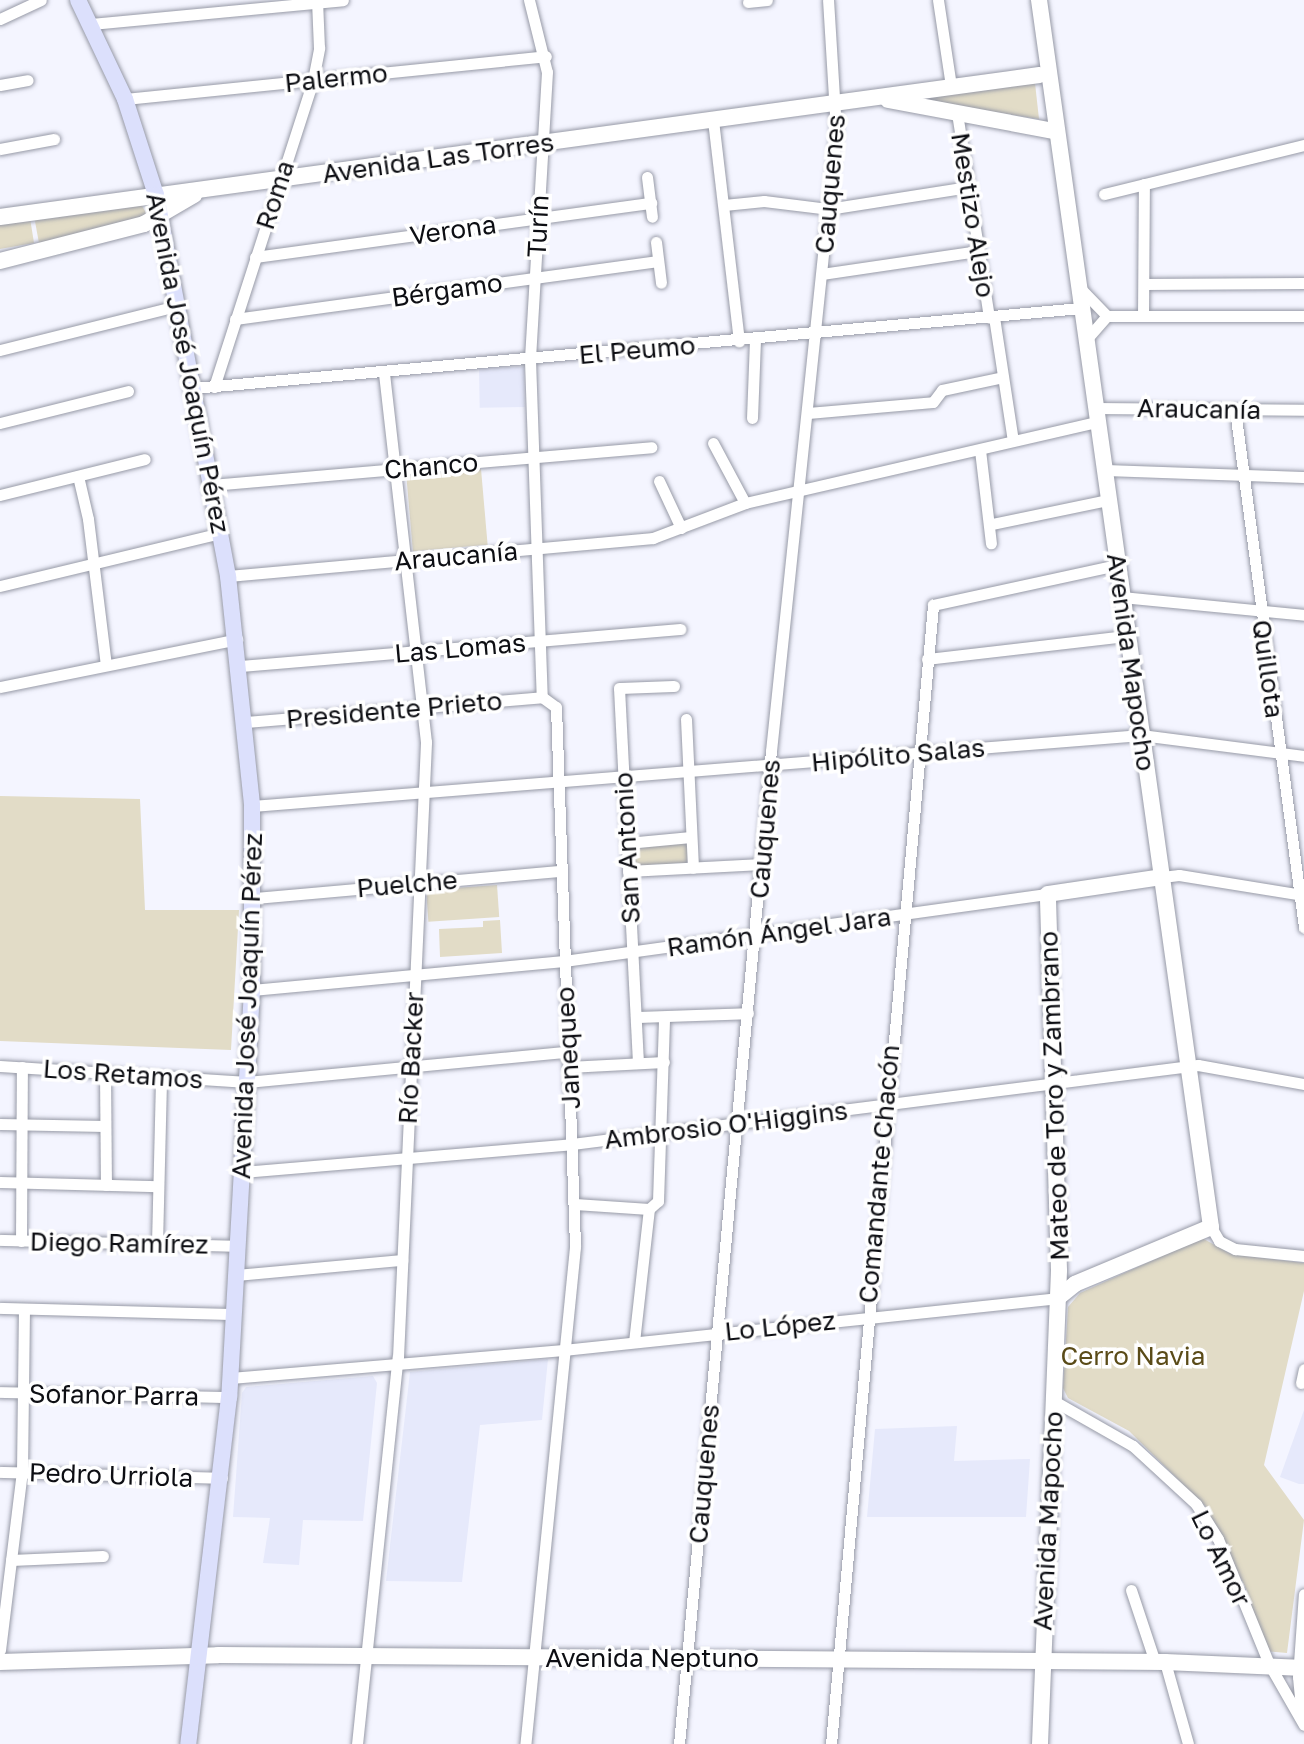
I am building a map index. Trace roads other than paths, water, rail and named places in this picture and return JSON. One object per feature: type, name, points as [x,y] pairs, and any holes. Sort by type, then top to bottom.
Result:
[{"type":"main road","name":"Avenida José Joaquín Pérez","points":[[78,0],[125,99],[156,195],[228,576],[246,722],[252,806],[255,898],[252,990],[229,1397],[222,1478],[188,1744]]},
{"type":"main road","name":"Avenida Mapocho","points":[[1029,0],[1039,75],[1049,97]]},
{"type":"main road","name":"Avenida Mapocho","points":[[1039,0],[1049,97],[1211,1227]]},
{"type":"main road","name":"Avenida Las Torres","points":[[0,217],[1039,75]]},
{"type":"main road","name":"Avenida Las Torres","points":[[875,97],[1054,131]]},
{"type":"main road","points":[[0,261],[139,226],[215,187]]},
{"type":"main road","name":"Ramón Ángel Jara","points":[[1048,894],[1162,877]]},
{"type":"main road","name":"Mateo de Toro y Zambrano","points":[[1048,894],[1058,1298]]},
{"type":"main road","points":[[1058,1298],[1075,1284],[1211,1227]]},
{"type":"main road","points":[[1059,1270],[1075,1284]]},
{"type":"main road","name":"Avenida Mapocho","points":[[1040,1744],[1058,1298]]},
{"type":"main road","name":"Avenida Neptuno","points":[[0,1662],[198,1655],[1160,1662],[1301,1667]]},
{"type":"street","points":[[0,19],[41,0]]},
{"type":"street","points":[[91,24],[343,0]]},
{"type":"street","name":"Turín","points":[[529,0],[546,56],[530,360]]},
{"type":"street","points":[[748,2],[767,0]]},
{"type":"street","name":"Cauquenes","points":[[679,1744],[771,765],[838,103],[828,0]]},
{"type":"street","points":[[938,0],[951,86]]},
{"type":"street","name":"Roma","points":[[214,387],[313,80],[319,48],[317,1]]},
{"type":"street","name":"Palermo","points":[[125,99],[546,56]]},
{"type":"street","points":[[0,85],[28,80]]},
{"type":"street","name":"Mestizo Alejo","points":[[957,113],[978,251],[1013,441]]},
{"type":"street","points":[[713,120],[739,341]]},
{"type":"street","points":[[0,149],[54,139]]},
{"type":"street","points":[[1104,194],[1304,145]]},
{"type":"street","points":[[647,177],[652,217]]},
{"type":"street","points":[[1143,316],[1144,184]]},
{"type":"street","points":[[724,205],[764,201],[828,209],[968,187]]},
{"type":"street","name":"Verona","points":[[255,257],[651,203]]},
{"type":"street","points":[[656,242],[661,283]]},
{"type":"street","points":[[822,274],[978,251]]},
{"type":"street","name":"Bérgamo","points":[[235,319],[658,261]]},
{"type":"street","points":[[1144,284],[1304,283]]},
{"type":"street","points":[[1077,285],[1107,316],[1304,316]]},
{"type":"street","points":[[0,350],[177,306]]},
{"type":"street","name":"El Peumo","points":[[193,388],[1080,308]]},
{"type":"street","points":[[1085,341],[1107,316]]},
{"type":"street","points":[[752,418],[755,339]]},
{"type":"street","name":"Janequeo","points":[[525,1744],[564,1350],[575,1204],[559,871],[556,707],[542,697],[530,360]]},
{"type":"street","name":"Río Backer","points":[[357,1744],[396,1365],[425,707],[384,372]]},
{"type":"street","points":[[808,413],[930,402],[942,390],[1003,377]]},
{"type":"street","points":[[0,423],[128,391]]},
{"type":"street","name":"Quillota","points":[[1235,410],[1304,927]]},
{"type":"street","name":"Araucanía","points":[[228,576],[647,539],[745,503],[799,494],[980,450],[1095,415],[1304,410]]},
{"type":"street","points":[[713,443],[745,503]]},
{"type":"street","name":"Chanco","points":[[211,485],[651,447]]},
{"type":"street","points":[[980,450],[992,524],[991,543]]},
{"type":"street","points":[[0,495],[145,459]]},
{"type":"street","points":[[1104,470],[1304,477]]},
{"type":"street","points":[[78,476],[106,665]]},
{"type":"street","points":[[659,481],[681,528]]},
{"type":"street","points":[[992,524],[1108,500]]},
{"type":"street","points":[[0,586],[220,533]]},
{"type":"street","name":"Comandante Chacón","points":[[831,1744],[866,1317],[933,605],[1117,565]]},
{"type":"street","points":[[1122,597],[1304,615]]},
{"type":"street","name":"Las Lomas","points":[[240,666],[680,629]]},
{"type":"street","points":[[927,659],[1127,636]]},
{"type":"street","points":[[0,687],[237,639]]},
{"type":"street","name":"San Antonio","points":[[638,1063],[619,688],[674,686]]},
{"type":"street","name":"Presidente Prieto","points":[[246,722],[542,697]]},
{"type":"street","points":[[686,719],[693,868]]},
{"type":"street","name":"Hipólito Salas","points":[[252,806],[1141,735],[1304,756]]},
{"type":"street","points":[[627,843],[691,837]]},
{"type":"street","points":[[628,871],[762,864]]},
{"type":"street","name":"Puelche","points":[[255,898],[559,871]]},
{"type":"street","name":"Ramón Ángel Jara","points":[[1162,877],[1179,875],[1302,895]]},
{"type":"street","name":"Ramón Ángel Jara","points":[[252,990],[564,961],[1048,894]]},
{"type":"street","points":[[636,1017],[748,1013]]},
{"type":"street","points":[[634,1342],[649,1209],[658,1201],[664,1133],[664,1017]]},
{"type":"street","name":"Los Retamos","points":[[0,1066],[247,1082],[567,1052]]},
{"type":"street","points":[[568,1067],[664,1062]]},
{"type":"street","name":"Ambrosio O'Higgins","points":[[242,1172],[572,1144],[1188,1066],[1304,1084]]},
{"type":"street","points":[[21,1241],[22,1067]]},
{"type":"street","points":[[105,1073],[106,1185]]},
{"type":"street","points":[[157,1244],[161,1077]]},
{"type":"street","points":[[0,1124],[105,1126]]},
{"type":"street","points":[[0,1182],[158,1186]]},
{"type":"street","points":[[575,1204],[649,1209]]},
{"type":"street","points":[[1211,1227],[1219,1241],[1235,1249],[1304,1256]]},
{"type":"street","name":"Diego Ramírez","points":[[0,1240],[238,1246]]},
{"type":"street","points":[[236,1275],[402,1260]]},
{"type":"street","name":"Lo López","points":[[230,1378],[564,1350],[1058,1298]]},
{"type":"street","points":[[0,1308],[234,1314]]},
{"type":"street","points":[[0,1650],[22,1472],[24,1309]]},
{"type":"street","points":[[1301,1383],[1304,1369]]},
{"type":"street","name":"Sofanor Parra","points":[[0,1392],[229,1397]]},
{"type":"street","name":"Lo Amor","points":[[1054,1401],[1133,1446],[1196,1504],[1218,1539],[1269,1664],[1303,1723]]},
{"type":"street","name":"Pedro Urriola","points":[[0,1472],[222,1478]]},
{"type":"street","points":[[11,1560],[103,1556]]},
{"type":"street","points":[[1131,1590],[1188,1744]]},
{"type":"street","points":[[1303,1723],[1301,1667],[1304,1594]]},
{"type":"park label","name":"Cerro Navia","points":[[1133,1356]]}]
